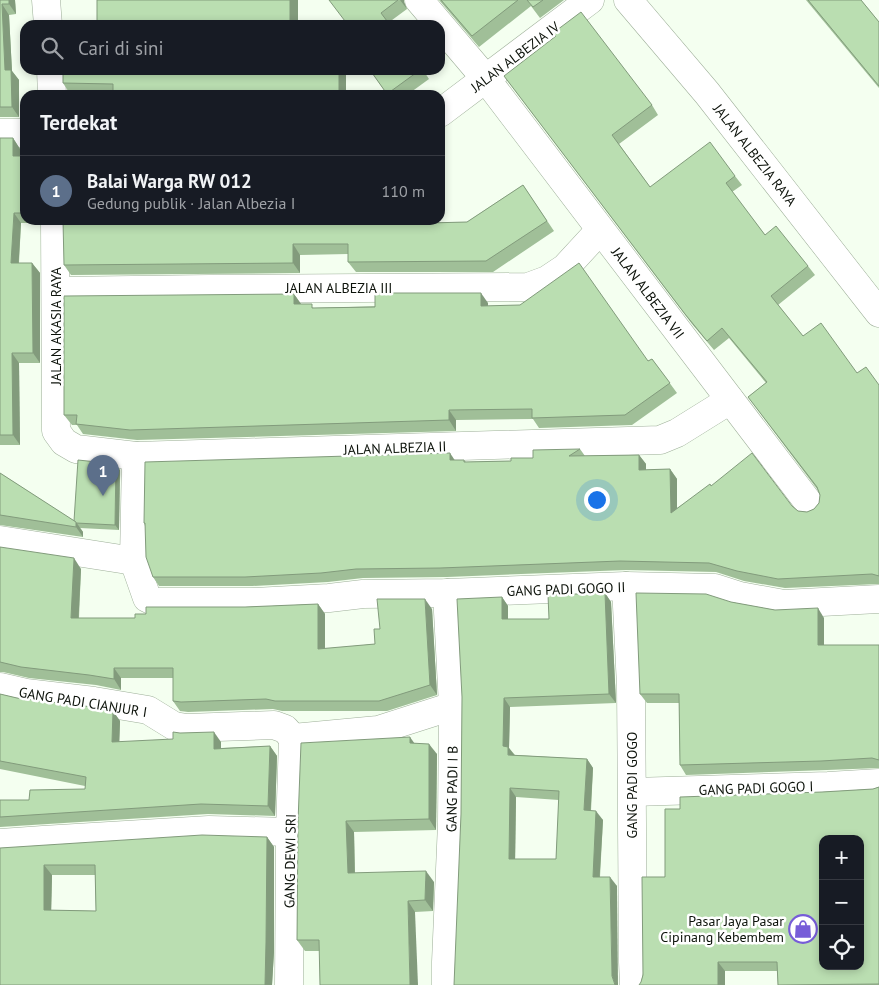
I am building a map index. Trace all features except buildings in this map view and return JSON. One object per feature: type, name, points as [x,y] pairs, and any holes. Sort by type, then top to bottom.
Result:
[{"type":"street","points":[[46,0],[48,20]]},
{"type":"street","name":"JALAN ALBEZIA VII","points":[[419,0],[436,20]]},
{"type":"street","name":"JALAN ALBEZIA IV","points":[[445,109],[590,0]]},
{"type":"street","name":"JALAN ALBEZIA RAYA","points":[[628,0],[707,93],[879,313]]},
{"type":"street","name":"JALAN ALBEZIA VII","points":[[445,31],[486,79],[811,506]]},
{"type":"street","points":[[51,75],[52,90]]},
{"type":"street","points":[[0,133],[20,133]]},
{"type":"street","name":"JALAN AKASIA RAYA","points":[[55,225],[56,432]]},
{"type":"street","name":"JALAN ALBEZIA III","points":[[56,291],[528,287],[547,280],[565,268],[600,230]]},
{"type":"street","name":"JALAN ALBEZIA II","points":[[56,432],[64,442],[76,449],[136,456],[660,440],[677,433],[730,400]]},
{"type":"street","name":"GANG PADI GOGO II","points":[[136,456],[134,560],[147,598],[155,602],[252,602],[329,598],[363,594],[447,593],[626,586],[715,588],[740,596],[784,604],[879,600]]},
{"type":"street","points":[[0,540],[134,560]]},
{"type":"street","name":"GANG PADI GOGO","points":[[626,586],[631,686],[634,985]]},
{"type":"street","name":"GANG PADI I B","points":[[446,985],[452,823],[453,706],[447,593]]},
{"type":"street","name":"GANG PADI CIANJUR I","points":[[0,688],[148,710],[174,726],[187,728],[274,725],[285,729],[293,738]]},
{"type":"street","points":[[293,738],[378,730],[453,706]]},
{"type":"street","name":"GANG DEWI SRI","points":[[289,985],[293,738]]},
{"type":"street","name":"GANG PADI GOGO I","points":[[633,792],[879,783]]},
{"type":"street","points":[[0,843],[209,830],[290,832]]},
{"type":"place","name":"Balai Warga RW 012","points":[[103,496]]},
{"type":"place","name":"Pasar Jaya Pasar Cipinang Kebembem","points":[[803,929]]}]
